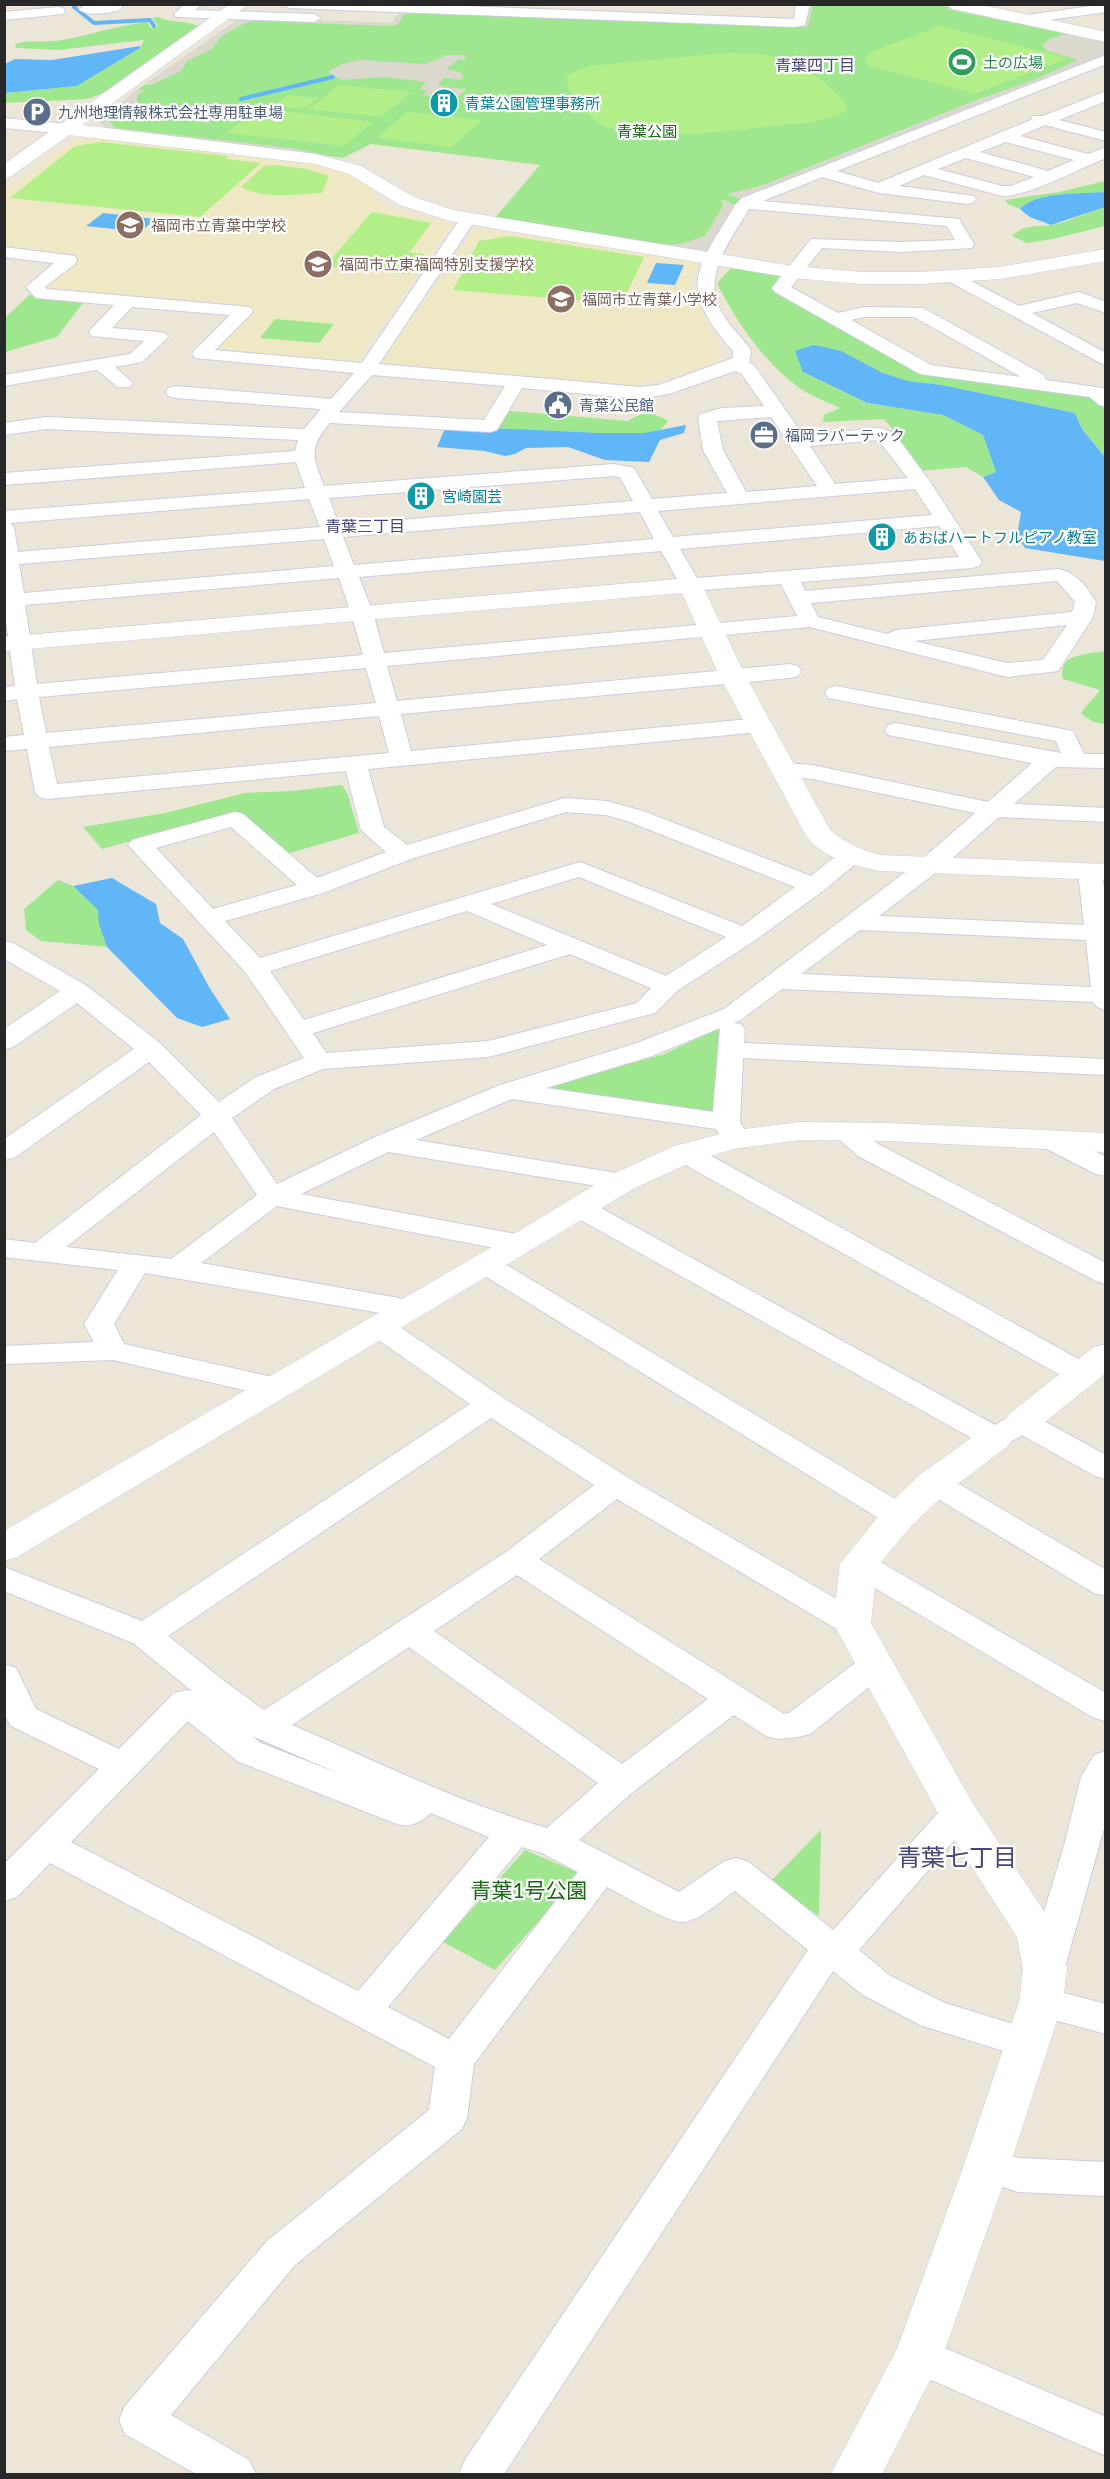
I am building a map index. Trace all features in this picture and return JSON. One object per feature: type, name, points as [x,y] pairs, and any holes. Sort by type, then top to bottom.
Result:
[{"type":"street","points":[[195,4],[181,14],[390,21],[398,7]]},
{"type":"street","points":[[4,173],[241,4]]},
{"type":"street","points":[[289,4],[668,12],[795,23],[800,22],[803,4]]},
{"type":"street","points":[[954,4],[1106,37]]},
{"type":"street","points":[[86,9],[115,8]]},
{"type":"street","points":[[1027,19],[1104,9]]},
{"type":"street","points":[[4,16],[58,11]]},
{"type":"street","points":[[4,252],[69,260],[36,287],[42,294],[244,310],[201,354],[640,393],[662,390],[734,365],[742,360],[742,350],[707,303],[704,289],[705,275],[744,204],[749,200],[1106,59]]},
{"type":"street","points":[[880,194],[923,170],[1106,95]]},
{"type":"street","points":[[986,106],[1103,134]]},
{"type":"street","points":[[4,123],[316,159],[355,170],[406,201],[468,219],[793,272],[869,278],[954,277],[1025,271],[1106,255]]},
{"type":"street","points":[[1006,137],[1089,159]]},
{"type":"street","points":[[923,170],[1002,191],[1013,191],[1106,152]]},
{"type":"street","points":[[965,153],[1050,176]]},
{"type":"street","points":[[822,172],[880,194],[984,203],[935,221]]},
{"type":"street","points":[[744,204],[953,222],[966,244],[901,248],[817,243]]},
{"type":"street","points":[[837,212],[817,243],[782,288],[926,370],[1096,393],[1106,401]]},
{"type":"street","points":[[402,758],[362,613],[303,456],[309,435],[366,370],[468,219]]},
{"type":"street","points":[[954,277],[1106,361]]},
{"type":"street","points":[[1015,312],[1079,297],[1106,308]]},
{"type":"street","points":[[4,381],[136,358],[159,338],[98,332],[128,301]]},
{"type":"street","points":[[836,319],[864,312],[916,312],[1051,387]]},
{"type":"street","points":[[100,364],[124,383]]},
{"type":"street","points":[[734,365],[748,369],[799,441],[829,490]]},
{"type":"street","points":[[175,392],[330,411],[490,426],[516,383]]},
{"type":"street","points":[[739,497],[713,450],[707,418],[722,414],[776,411]]},
{"type":"street","points":[[4,429],[46,423],[309,435]]},
{"type":"street","points":[[12,644],[972,562],[921,483],[887,438],[880,434],[799,441]]},
{"type":"street","points":[[4,479],[303,456]]},
{"type":"street","points":[[4,517],[614,470],[627,472],[669,544],[732,675],[819,834],[835,849],[880,863],[1098,872],[1105,997],[777,981]]},
{"type":"street","points":[[6,559],[646,504],[921,483]]},
{"type":"street","points":[[9,601],[945,520]]},
{"type":"street","points":[[4,527],[12,644],[27,693],[47,792],[760,725]]},
{"type":"street","points":[[4,694],[810,621],[1007,670],[1050,666],[1071,640],[1086,602],[1067,578],[1059,575],[797,598]]},
{"type":"street","points":[[788,577],[810,621]]},
{"type":"street","points":[[878,638],[1082,617]]},
{"type":"street","points":[[4,744],[790,671]]},
{"type":"street","points":[[836,693],[1065,736],[1075,760]]},
{"type":"street","points":[[896,730],[1050,760],[1106,761]]},
{"type":"street","points":[[177,1268],[272,1197],[385,1143],[509,1091],[643,1050],[733,1014],[929,866],[1050,760]]},
{"type":"street","points":[[355,762],[373,830],[403,854]]},
{"type":"street","points":[[786,770],[812,772],[994,810],[1106,815]]},
{"type":"street","points":[[208,918],[314,888],[403,854],[565,806],[581,805],[607,808],[635,816],[814,886]]},
{"type":"street","points":[[314,888],[235,819],[140,845],[255,968],[319,1061]]},
{"type":"street","points":[[40,1253],[217,1116],[265,1083],[319,1061],[488,1049],[646,1008],[668,986],[745,936],[852,856]]},
{"type":"street","points":[[255,968],[580,869],[745,936]]},
{"type":"street","points":[[468,903],[668,986]]},
{"type":"street","points":[[855,922],[1101,933]]},
{"type":"street","points":[[297,1030],[570,946]]},
{"type":"street","points":[[4,948],[78,992],[151,1049],[217,1116],[272,1197],[521,1244]]},
{"type":"street","points":[[4,1041],[78,992]]},
{"type":"street","points":[[731,1131],[730,1050],[733,1014]]},
{"type":"street","points":[[4,1152],[151,1049]]},
{"type":"street","points":[[730,1050],[1106,1067]]},
{"type":"street","points":[[509,1091],[731,1131],[843,1130],[1106,1143]]},
{"type":"street","points":[[843,1130],[868,1150],[1106,1275]]},
{"type":"street","points":[[4,1548],[521,1244],[622,1182],[731,1131]]},
{"type":"street","points":[[1051,1140],[1106,1168]]},
{"type":"street","points":[[385,1143],[622,1182]]},
{"type":"street","points":[[686,1153],[1099,1362],[934,1483],[899,1516],[859,1564],[852,1623]]},
{"type":"street","points":[[580,1208],[1008,1430],[1106,1469]]},
{"type":"street","points":[[4,1248],[177,1268],[410,1309]]},
{"type":"street","points":[[113,1351],[99,1324],[136,1264]]},
{"type":"street","points":[[485,1264],[899,1516]]},
{"type":"street","points":[[380,1327],[491,1404],[616,1484],[852,1623],[958,1813],[1038,1934],[1043,1985]]},
{"type":"street","points":[[4,1355],[113,1351],[275,1388]]},
{"type":"street","points":[[146,1635],[491,1404]]},
{"type":"street","points":[[934,1483],[1106,1585]]},
{"type":"street","points":[[264,1727],[517,1560],[616,1484]]},
{"type":"street","points":[[517,1560],[778,1727],[798,1725],[875,1665]]},
{"type":"street","points":[[859,1564],[1106,1709]]},
{"type":"street","points":[[4,1578],[146,1635],[211,1689],[264,1727],[427,1797],[514,1832],[553,1844],[681,1909],[736,1872],[876,1985],[933,2014],[1026,2043]]},
{"type":"street","points":[[409,1630],[622,1782]]},
{"type":"street","points":[[4,1676],[23,1717],[122,1765]]},
{"type":"street","points":[[553,1844],[622,1782],[731,1699]]},
{"type":"street","points":[[4,1887],[186,1702],[249,1752],[406,1814],[427,1797]]},
{"type":"street","points":[[856,2475],[919,2355],[987,2165],[1043,1985],[1094,1849],[1098,1777],[1106,1764]]},
{"type":"street","points":[[480,2475],[819,1962],[854,1934],[958,1813]]},
{"type":"street","points":[[363,2011],[514,1832]]},
{"type":"street","points":[[46,1845],[455,2060]]},
{"type":"street","points":[[234,2475],[140,2420],[219,2330],[281,2253],[448,2118],[455,2060],[600,1869]]},
{"type":"street","points":[[1043,1985],[1106,2019]]},
{"type":"street","points":[[987,2165],[1018,2175],[1106,2180]]},
{"type":"street","points":[[919,2355],[1106,2437]]},
{"type":"shaded area","points":[[808,5],[813,5],[808,26],[804,27],[409,13],[404,15],[397,25],[387,26],[255,21],[245,23],[222,36],[212,49],[187,61],[181,71],[152,85],[145,84],[240,18],[392,23],[399,12],[406,11],[802,25]]},
{"type":"shaded area","points":[[950,7],[1023,21],[1105,41],[1105,56],[742,200],[727,194],[761,186],[974,101],[1031,81],[1078,60],[1046,50],[1042,45],[1049,39],[1066,34],[946,9]]},
{"type":"shaded area","points":[[447,55],[466,55],[464,60],[459,59],[446,69],[461,72],[463,80],[444,78],[438,84],[444,87],[467,89],[455,99],[422,95],[428,91],[420,89],[426,82],[384,77],[341,80],[328,72],[342,64],[360,60],[425,64]]},
{"type":"shaded area","points":[[137,90],[145,90],[137,95],[137,103],[186,108],[196,105],[214,109],[217,113],[209,116],[212,120],[208,123],[174,117],[166,117],[160,121],[138,118],[138,113],[150,109],[130,107],[108,120],[115,128],[291,148],[339,158],[108,130],[99,121]]},
{"type":"shaded area","points":[[80,136],[331,167],[371,185],[374,197],[385,207],[409,215],[447,221],[451,226],[359,358],[346,362],[216,352],[213,350],[250,308],[45,292],[42,288],[75,259],[5,250],[4,191]]},
{"type":"shaded area","points":[[722,199],[735,205],[707,253],[657,245],[681,244],[705,236],[723,206]]},
{"type":"shaded area","name":"福岡市立青葉小学校","points":[[483,229],[693,262],[699,265],[690,284],[722,356],[719,363],[636,386],[391,366],[382,362],[473,231]]},
{"type":"green space","name":"青葉公園","points":[[933,4],[1023,21],[1105,41],[1105,56],[744,199],[735,205],[707,253],[494,219],[540,165],[371,144],[343,158],[108,130],[99,121],[140,88],[240,18],[392,23],[399,12],[802,25],[808,5]]},
{"type":"green space","points":[[158,17],[198,26],[101,94],[88,99],[5,103],[5,93],[77,86],[140,48],[144,40],[58,50],[16,48],[15,44],[62,40],[147,22],[151,28],[158,26],[152,18]]},
{"type":"green space","name":"土の広場","points":[[940,26],[1068,58],[975,94],[868,65],[865,59],[871,52]]},
{"type":"green space","points":[[725,53],[769,55],[793,62],[816,76],[844,101],[847,107],[843,113],[814,122],[707,133],[651,135],[626,133],[597,123],[568,89],[567,75],[590,66]]},
{"type":"green space","points":[[339,85],[411,92],[381,117],[309,109]]},
{"type":"green space","points":[[288,95],[318,98],[303,109],[273,106]]},
{"type":"green space","points":[[259,108],[373,122],[343,146],[226,133]]},
{"type":"green space","points":[[407,112],[482,120],[452,147],[377,138]]},
{"type":"green space","points":[[101,142],[228,156],[226,159],[261,163],[200,217],[10,198],[75,146]]},
{"type":"green space","points":[[264,166],[306,169],[329,176],[322,193],[270,195],[259,194],[241,187]]},
{"type":"green space","points":[[1105,181],[1105,192],[1048,196],[1027,203],[1020,209],[1008,204],[1005,200],[1059,192]]},
{"type":"green space","points":[[1105,207],[1105,226],[1027,243],[1012,236],[1026,228],[1057,224]]},
{"type":"green space","points":[[372,212],[431,223],[410,252],[424,254],[409,274],[325,266]]},
{"type":"green space","points":[[510,236],[644,257],[622,304],[453,290],[479,241]]},
{"type":"green space","points":[[731,268],[780,275],[773,287],[923,374],[1090,396],[1105,409],[1105,457],[1082,429],[1075,413],[942,385],[908,381],[883,373],[840,351],[803,372],[866,403],[943,415],[983,435],[996,472],[983,477],[966,467],[920,471],[889,434],[895,432],[884,419],[823,422],[824,415],[840,408],[798,387],[762,353],[732,311],[717,283]]},
{"type":"green space","points":[[29,295],[86,299],[57,337],[5,352],[5,318]]},
{"type":"green space","points":[[275,319],[334,324],[319,343],[260,338]]},
{"type":"green space","points":[[510,411],[628,421],[648,414],[668,421],[658,433],[641,438],[497,428]]},
{"type":"green space","points":[[1106,651],[1105,724],[1094,722],[1081,714],[1100,690],[1063,679],[1062,670],[1069,659],[1075,656]]},
{"type":"green space","points":[[342,785],[348,795],[359,833],[286,854],[236,812],[102,849],[83,827],[165,813],[245,793],[292,791]]},
{"type":"green space","points":[[58,880],[73,886],[99,910],[99,925],[107,947],[41,941],[26,930],[24,909]]},
{"type":"green space","points":[[724,1026],[715,1111],[710,1115],[535,1087],[662,1055]]},
{"type":"green space","points":[[821,1830],[819,1916],[770,1882]]},
{"type":"green space","name":"青葉1号公園","points":[[525,1850],[581,1874],[495,1970],[443,1942]]},
{"type":"water","points":[[140,46],[77,86],[5,93],[5,64],[15,59],[52,60]]},
{"type":"water","points":[[1105,192],[1105,207],[1051,225],[1030,217],[1020,209],[1027,203],[1048,196]]},
{"type":"water","points":[[103,213],[155,219],[141,232],[86,226]]},
{"type":"water","points":[[656,263],[684,265],[675,285],[647,283]]},
{"type":"water","points":[[814,345],[841,351],[883,373],[908,381],[942,385],[1075,413],[1082,429],[1105,457],[1105,561],[1025,548],[1017,536],[1021,512],[999,500],[983,477],[996,472],[983,435],[943,415],[867,403],[803,372],[795,351]]},
{"type":"water","points":[[686,425],[684,433],[660,440],[649,462],[605,460],[568,447],[526,448],[505,456],[485,451],[437,447],[446,426],[644,433]]},
{"type":"water","points":[[112,878],[156,904],[160,923],[183,939],[209,987],[230,1019],[202,1027],[177,1018],[107,947],[99,925],[98,910],[73,886]]},
{"type":"waterway","points":[[74,4],[74,7],[94,23],[150,20],[154,26]]},
{"type":"waterway","points":[[241,99],[333,77]]},
{"type":"place","name":"土の広場","points":[[962,62]]},
{"type":"place","name":"青葉公園管理事務所","points":[[444,103]]},
{"type":"place","name":"九州地理情報株式会社専用駐車場","points":[[37,112]]},
{"type":"place","name":"福岡市立青葉中学校","points":[[130,225]]},
{"type":"place","name":"福岡市立東福岡特別支援学校","points":[[318,264]]},
{"type":"place","name":"福岡市立青葉小学校","points":[[561,299]]},
{"type":"place","name":"青葉公民館","points":[[558,405]]},
{"type":"place","name":"福岡ラバーテック","points":[[764,435]]},
{"type":"place","name":"宮崎園芸","points":[[421,496]]},
{"type":"place","name":"あおばハートフルピアノ教室","points":[[882,537]]},
{"type":"district","name":"青葉四丁目","points":[[815,64]]},
{"type":"district","name":"青葉三丁目","points":[[365,525]]},
{"type":"district","name":"青葉七丁目","points":[[957,1856]]}]
